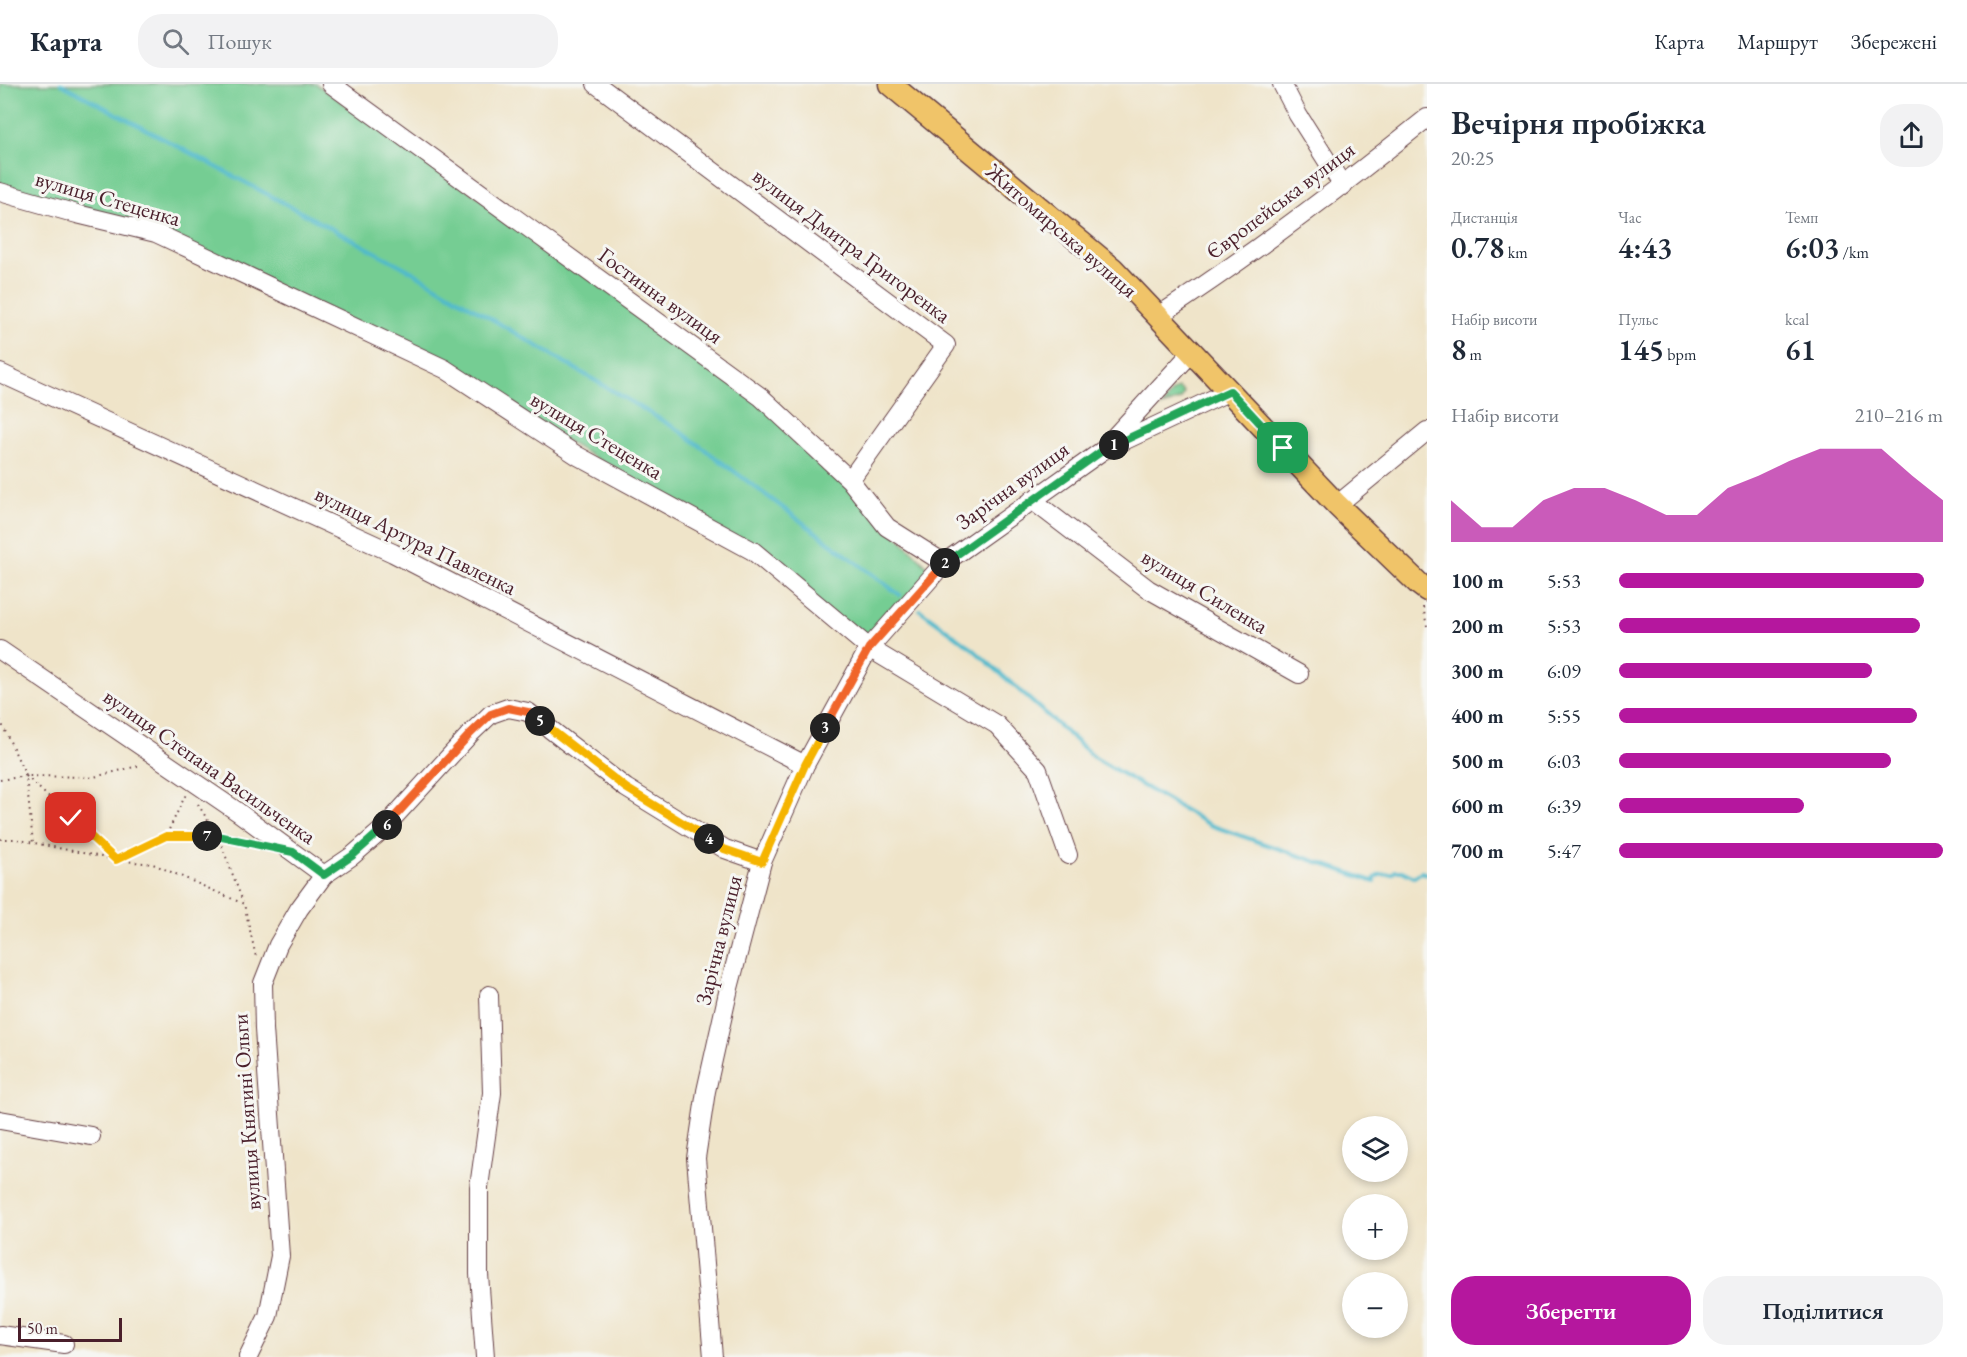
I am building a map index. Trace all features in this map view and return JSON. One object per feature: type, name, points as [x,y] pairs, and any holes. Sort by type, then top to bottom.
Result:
[{"type":"main road","name":"Житомирська вулиця","points":[[890,84],[1113,269],[1337,505],[1427,590]]},
{"type":"street","name":"Гостинна вулиця","points":[[331,84],[761,397],[850,480],[887,526],[945,563]]},
{"type":"street","name":"вулиця Дмитра Григоренка","points":[[596,84],[946,345],[850,480]]},
{"type":"street","points":[[1282,84],[1298,115],[1343,186]]},
{"type":"street","name":"Європейська вулиця","points":[[1158,316],[1219,276],[1343,186],[1427,118]]},
{"type":"street","name":"вулиця Стеценка","points":[[0,192],[156,233],[444,369],[578,456],[753,551],[869,648],[997,725],[1038,770],[1068,855]]},
{"type":"street","name":"Зарічна вулиця","points":[[1102,451],[1193,351]]},
{"type":"street","name":"вулиця Артура Павленка","points":[[0,373],[393,553],[805,765]]},
{"type":"street","name":"Зарічна вулиця","points":[[713,1357],[696,1158],[706,1091],[729,988],[762,862],[805,765],[869,648],[945,563],[1102,451],[1230,391]]},
{"type":"street","points":[[1337,505],[1427,431]]},
{"type":"street","name":"вулиця Силенка","points":[[1032,500],[1148,589],[1299,674]]},
{"type":"street","name":"вулиця Степана Васильченка","points":[[0,650],[178,771],[324,875],[352,856],[382,830],[491,714],[508,708],[528,712],[626,788],[724,849],[762,862]]},
{"type":"street","name":"вулиця Княгині Ольги","points":[[248,1357],[268,1316],[280,1256],[264,1029],[263,983],[278,945],[299,909],[324,875]]},
{"type":"street","points":[[485,1357],[478,1274],[479,1187],[492,1092],[489,995]]},
{"type":"street","points":[[0,1120],[91,1136]]},
{"type":"street","points":[[0,1335],[64,1344]]},
{"type":"path","points":[[0,720],[26,776],[33,843]]},
{"type":"path","points":[[0,780],[26,776],[94,777],[162,760]]},
{"type":"path","points":[[166,836],[189,789],[178,771]]},
{"type":"path","points":[[26,776],[116,860]]},
{"type":"path","points":[[194,798],[217,836],[244,904],[263,983]]},
{"type":"path","points":[[116,860],[166,836],[217,836],[261,845]]},
{"type":"path","points":[[0,839],[15,839],[116,860],[153,864],[244,904]]},
{"type":"green space","points":[[0,84],[316,84],[675,334],[761,397],[935,574],[869,648],[753,551],[444,369],[156,233],[0,192]]},
{"type":"green space","points":[[1178,388],[1184,392],[1181,399],[1162,407],[1172,392]]},
{"type":"waterway","points":[[61,84],[411,271],[680,431],[900,595]]},
{"type":"waterway","points":[[920,610],[973,649],[1095,758],[1210,825],[1375,882],[1375,878],[1379,875],[1393,874],[1395,871],[1402,871],[1414,877],[1421,872],[1427,874]]},
{"type":"route","points":[[71,818],[116,860],[166,836],[217,836],[293,852],[324,875],[352,856],[382,830],[491,714],[508,708],[528,712],[626,788],[724,849],[762,862],[805,765],[869,648],[945,563],[1102,451],[1230,391],[1283,448]]}]
